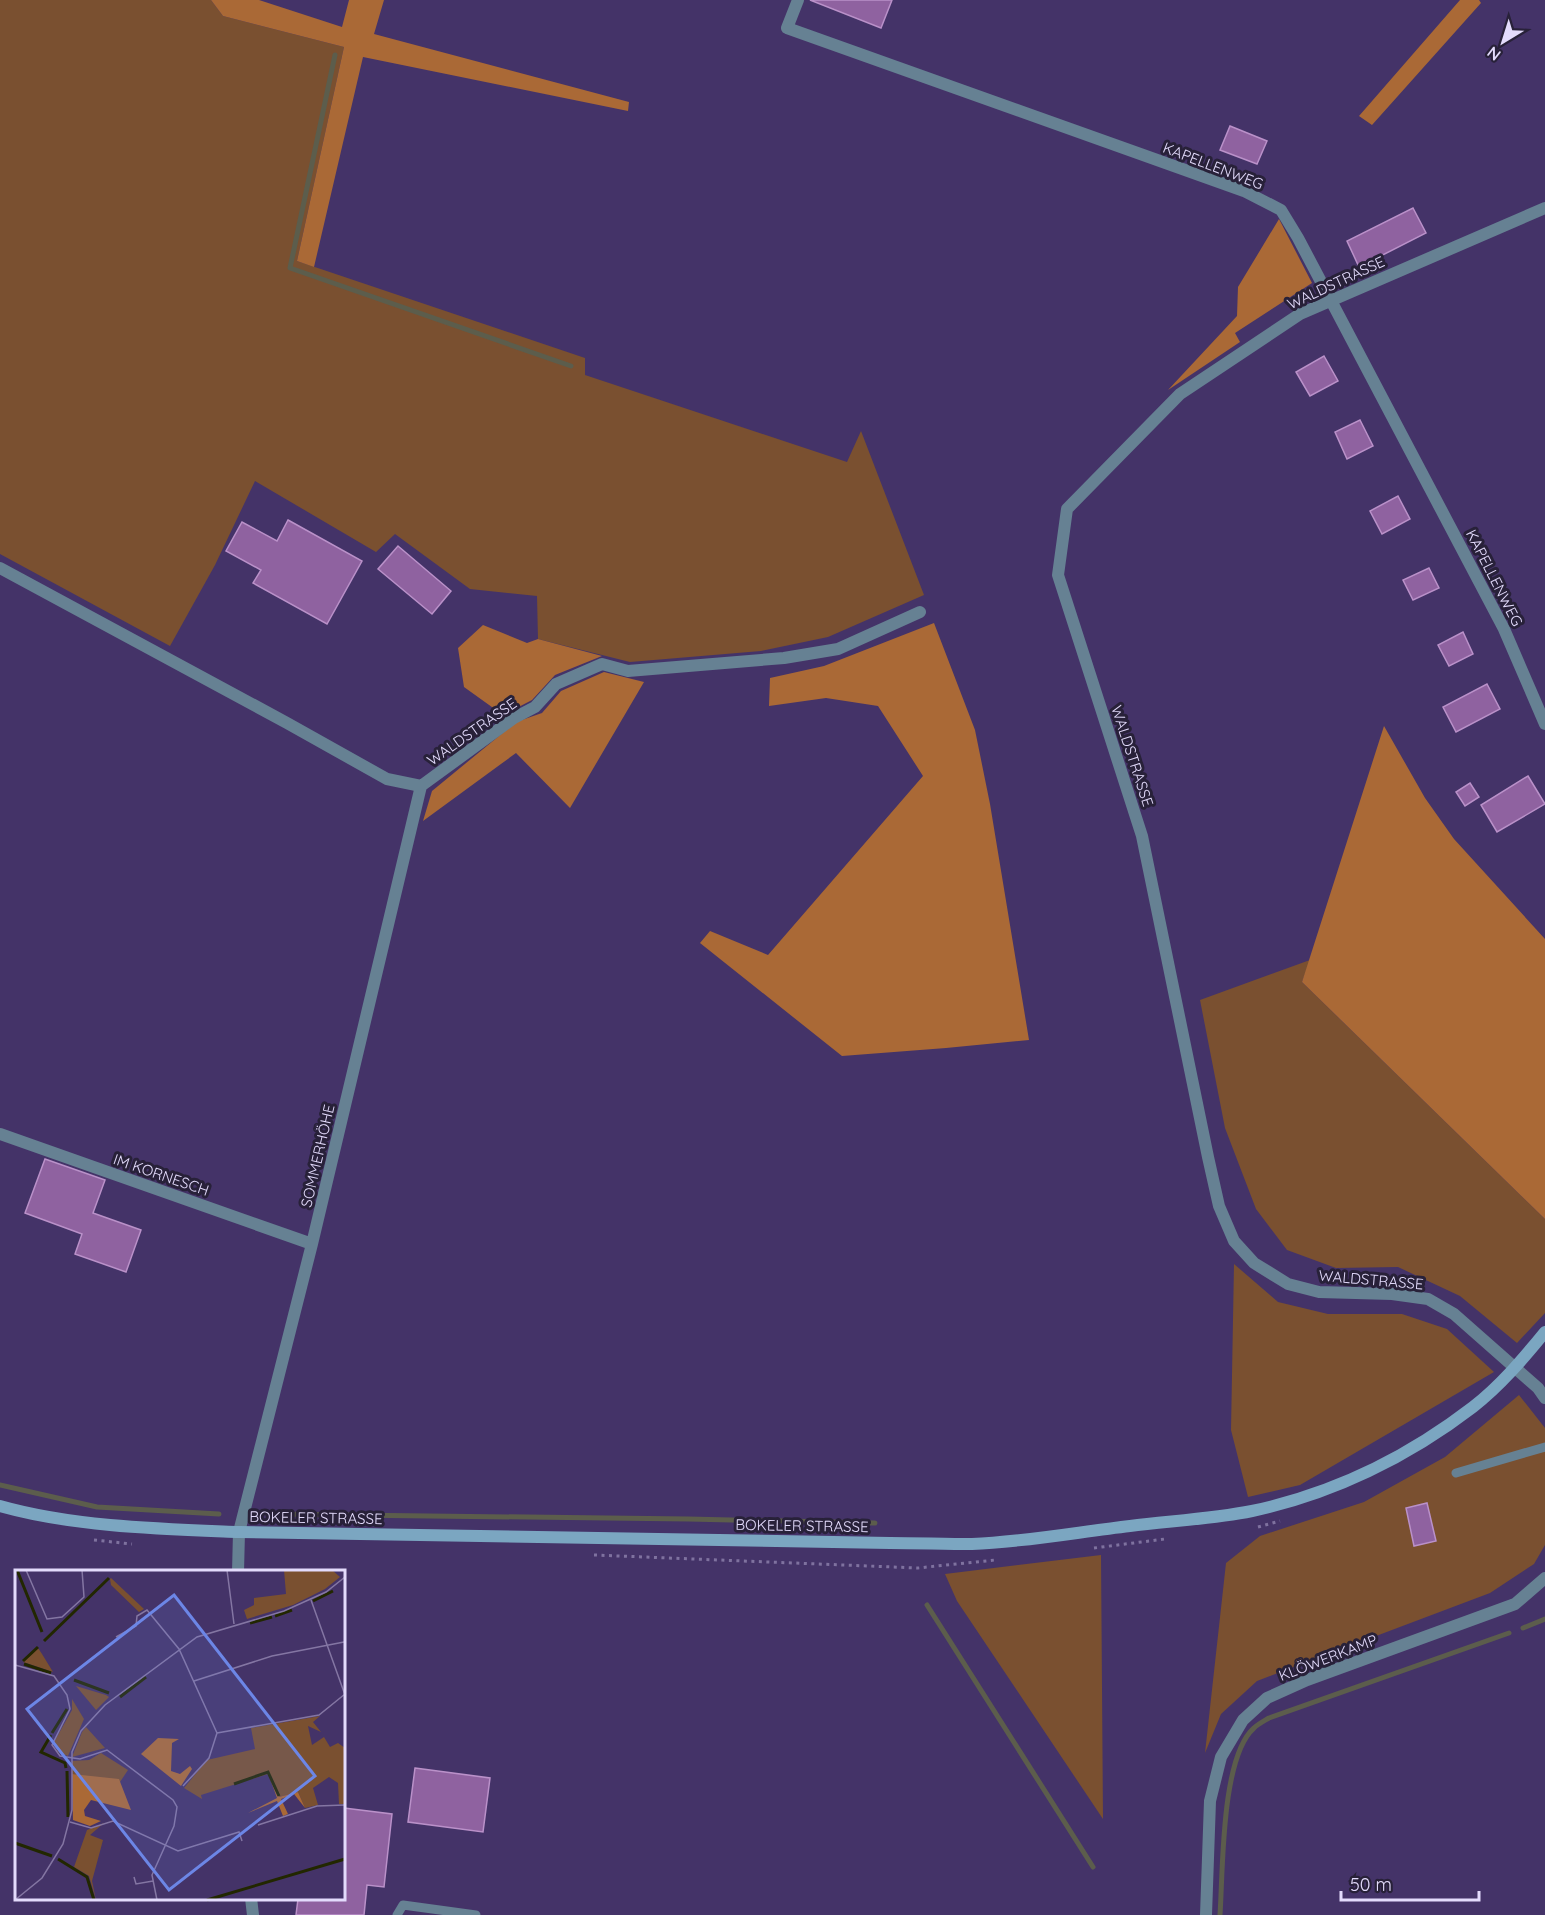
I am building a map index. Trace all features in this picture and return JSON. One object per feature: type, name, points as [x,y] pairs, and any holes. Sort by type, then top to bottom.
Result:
[{"type":"street","name":"KAPELLENWEG","points":[[798,0],[787,28],[1244,191],[1281,210],[1332,300],[1504,629],[1545,724]]},
{"type":"street","name":"WALDSTRASSE","points":[[1545,208],[1300,314],[1180,394],[1067,509],[1058,575],[1142,836],[1219,1206],[1234,1241],[1254,1263],[1288,1284],[1319,1292],[1392,1294],[1428,1299],[1454,1314],[1538,1388],[1545,1398]]},
{"type":"street","name":"WALDSTRASSE","points":[[0,568],[387,779],[421,786],[514,718],[536,707],[556,684],[602,664],[628,671],[784,658],[838,649],[920,612]]},
{"type":"street","name":"SOMMERHÖHE","points":[[238,1570],[239,1532],[312,1244],[421,786]]},
{"type":"street","name":"IM KORNESCH","points":[[0,1134],[312,1244]]},
{"type":"street","name":"BOKELER STRASSE","points":[[0,1506],[60,1518],[112,1524],[239,1532],[972,1544],[1016,1540],[1251,1511],[1304,1497],[1352,1479],[1388,1462],[1427,1439],[1474,1406],[1514,1368],[1545,1332]]},
{"type":"street","name":"KLÖWERKAMP","points":[[1206,1915],[1210,1801],[1221,1757],[1243,1720],[1267,1698],[1307,1680],[1515,1604],[1545,1578]]},
{"type":"street","points":[[251,1900],[253,1915]]},
{"type":"lane","points":[[1456,1473],[1545,1447]]},
{"type":"lane","points":[[397,1915],[403,1905],[476,1915]]},
{"type":"shaded area","points":[[0,0],[211,0],[223,16],[344,47],[297,261],[585,358],[585,375],[847,462],[861,431],[924,595],[828,637],[761,651],[630,662],[538,639],[537,596],[470,589],[395,534],[376,552],[255,481],[215,565],[170,646],[0,554]]},
{"type":"shaded area","points":[[211,0],[259,0],[342,27],[349,0],[384,0],[374,34],[629,102],[628,111],[363,57],[314,267],[297,261],[344,47],[223,16]]},
{"type":"shaded area","points":[[1460,0],[1479,0],[1481,3],[1372,125],[1359,116]]},
{"type":"shaded area","points":[[1279,219],[1312,283],[1235,333],[1240,342],[1168,390],[1237,316],[1238,287]]},
{"type":"shaded area","points":[[934,623],[975,730],[990,804],[1029,1040],[842,1056],[700,943],[710,931],[768,955],[923,776],[878,706],[826,698],[769,706],[770,678],[824,666]]},
{"type":"shaded area","points":[[483,625],[527,643],[538,639],[602,656],[555,675],[532,700],[503,715],[464,687],[458,648]]},
{"type":"shaded area","points":[[604,672],[644,682],[570,808],[516,753],[423,821],[432,791],[516,722],[542,713],[561,691]]},
{"type":"shaded area","points":[[1384,726],[1425,798],[1454,839],[1545,939],[1545,1219],[1302,982]]},
{"type":"shaded area","points":[[1310,960],[1302,982],[1545,1219],[1545,1313],[1517,1343],[1460,1296],[1398,1267],[1336,1268],[1287,1250],[1256,1209],[1225,1128],[1200,1000]]},
{"type":"shaded area","points":[[1234,1264],[1278,1302],[1328,1314],[1402,1314],[1447,1329],[1494,1372],[1300,1485],[1248,1497],[1231,1430]]},
{"type":"shaded area","points":[[1519,1395],[1545,1428],[1545,1545],[1534,1564],[1490,1593],[1257,1681],[1221,1714],[1205,1753],[1226,1563],[1260,1536],[1364,1502],[1445,1457]]},
{"type":"shaded area","points":[[1101,1555],[1103,1819],[957,1601],[945,1574]]},
{"type":"building","points":[[810,0],[892,0],[881,28]]},
{"type":"building","points":[[1230,126],[1267,141],[1257,164],[1220,150]]},
{"type":"building","points":[[1413,208],[1426,233],[1359,267],[1347,241]]},
{"type":"building","points":[[1324,356],[1338,381],[1310,396],[1296,372]]},
{"type":"building","points":[[1360,420],[1373,446],[1347,459],[1335,432]]},
{"type":"building","points":[[1398,496],[1410,519],[1382,534],[1370,511]]},
{"type":"building","points":[[288,520],[362,561],[327,624],[253,583],[261,570],[226,551],[242,522],[277,541]]},
{"type":"building","points":[[398,546],[451,591],[432,614],[378,569]]},
{"type":"building","points":[[1429,568],[1439,588],[1413,600],[1403,580]]},
{"type":"building","points":[[1463,632],[1473,654],[1449,666],[1438,645]]},
{"type":"building","points":[[1487,684],[1500,709],[1456,732],[1443,707]]},
{"type":"building","points":[[1528,776],[1545,804],[1497,832],[1481,805]]},
{"type":"building","points":[[1470,783],[1479,797],[1465,806],[1456,792]]},
{"type":"building","points":[[45,1159],[105,1180],[93,1213],[141,1230],[126,1272],[75,1254],[82,1234],[25,1213]]},
{"type":"building","points":[[1427,1503],[1436,1541],[1414,1546],[1406,1508]]},
{"type":"building","points":[[415,1768],[490,1778],[483,1832],[408,1822]]},
{"type":"building","points":[[345,1808],[392,1814],[384,1887],[367,1885],[364,1915],[296,1915],[298,1900],[345,1900]]},
{"type":"waterway","points":[[335,55],[290,268],[571,366]]},
{"type":"waterway","points":[[0,1485],[97,1507],[219,1514]]},
{"type":"waterway","points":[[267,1514],[875,1523]]},
{"type":"waterway","points":[[927,1605],[1093,1867]]},
{"type":"waterway","points":[[1523,1628],[1545,1619]]},
{"type":"waterway","points":[[1220,1915],[1223,1844],[1230,1788],[1235,1763],[1243,1743],[1254,1728],[1269,1718],[1509,1633]]}]
